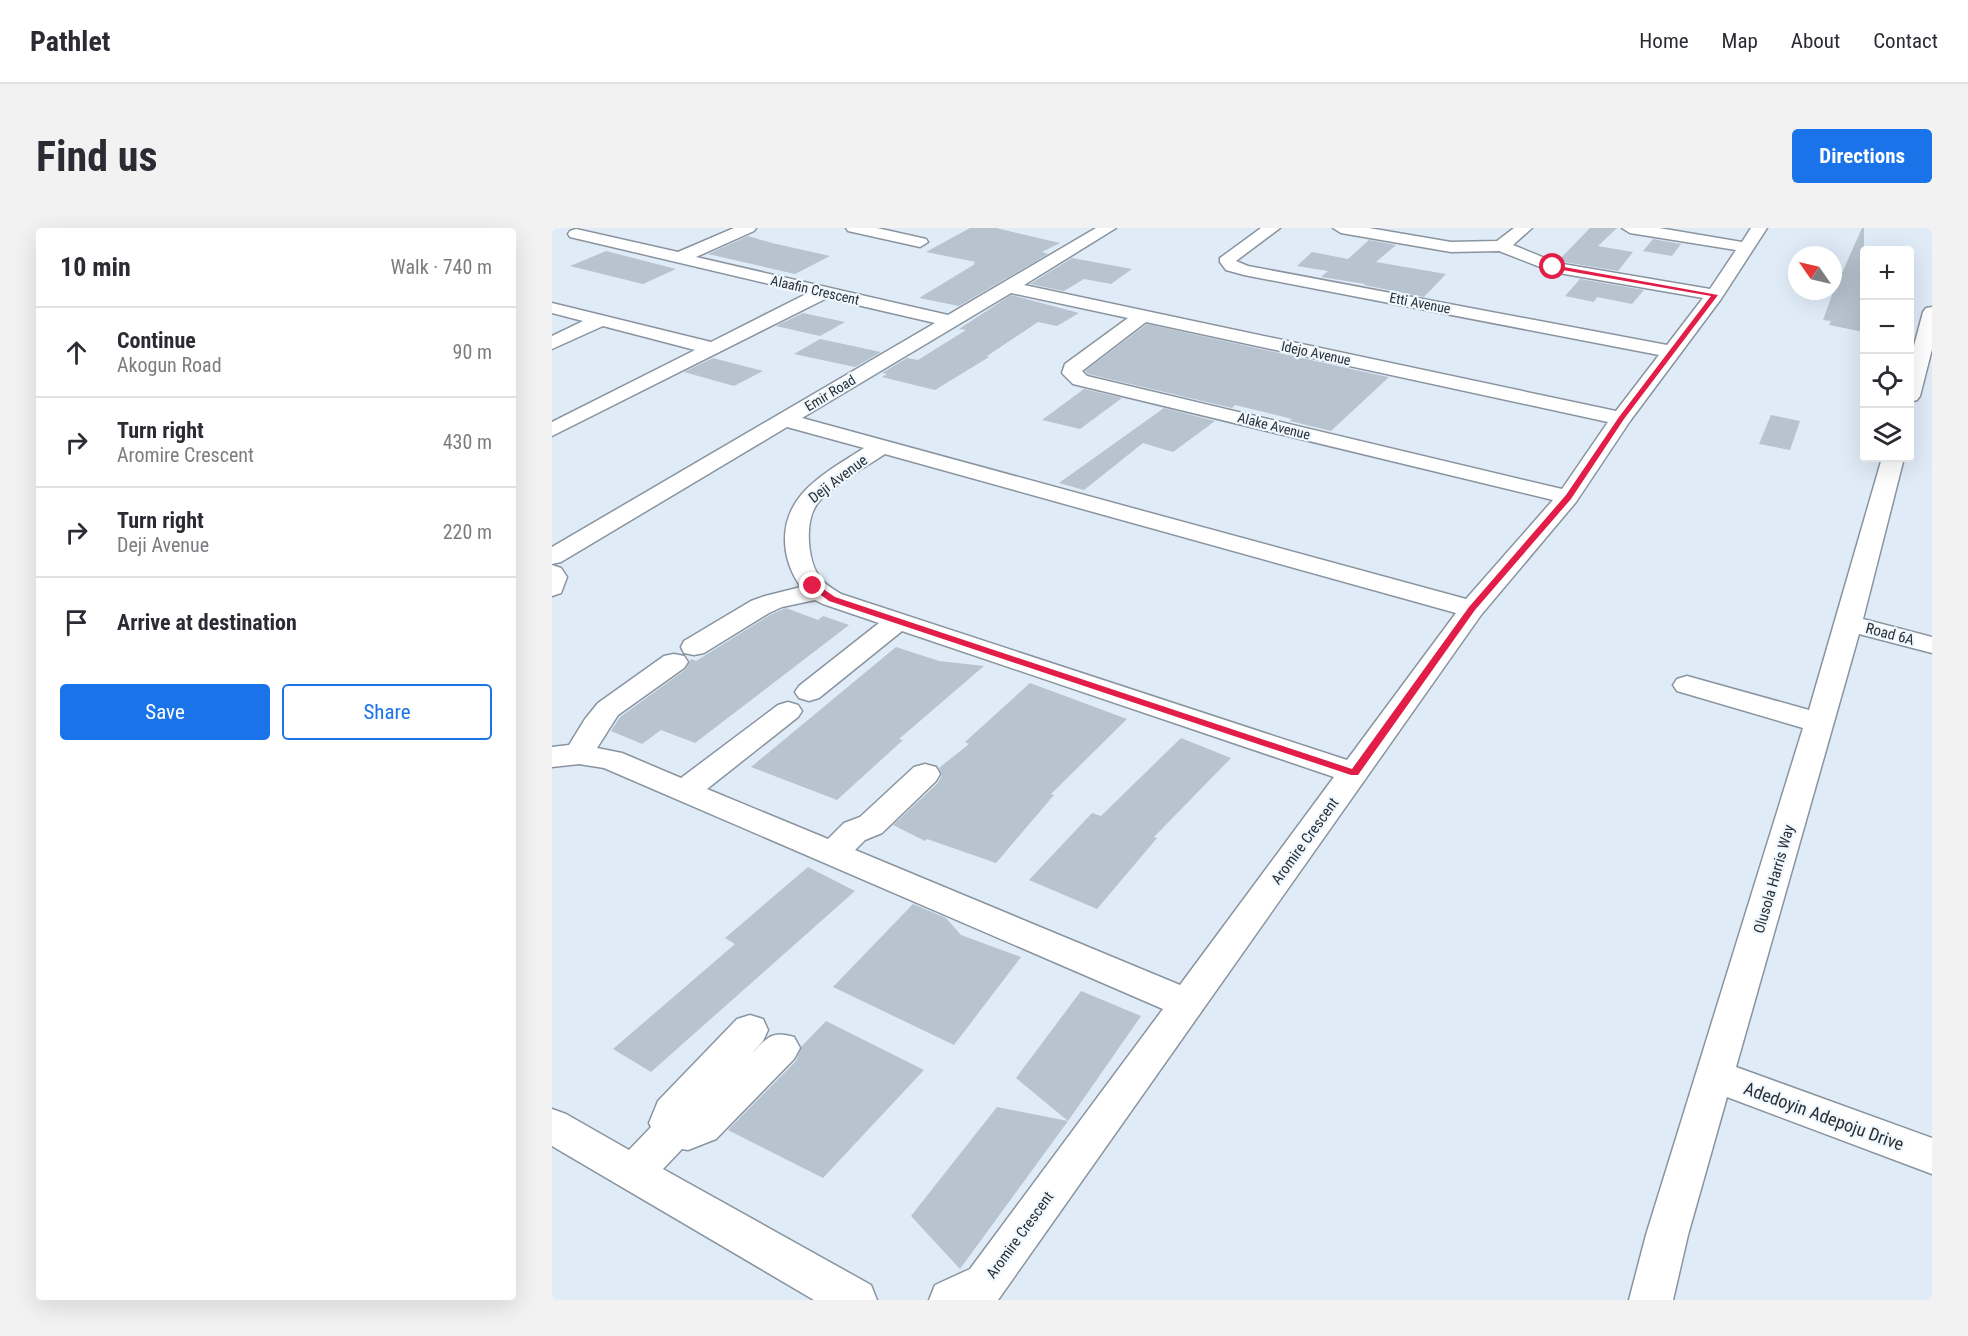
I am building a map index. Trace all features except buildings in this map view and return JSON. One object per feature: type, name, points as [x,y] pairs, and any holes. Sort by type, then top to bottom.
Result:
[{"type":"street","points":[[679,258],[748,228]]},
{"type":"street","points":[[854,228],[920,242]]},
{"type":"street","name":"Emir Road","points":[[552,557],[1108,228]]},
{"type":"street","name":"Etti Avenue","points":[[1272,228],[1228,258],[1228,262],[1244,270],[1671,351]]},
{"type":"street","points":[[1341,228],[1373,230],[1451,247],[1502,246],[1553,267],[1715,295]]},
{"type":"street","points":[[1502,246],[1524,228]]},
{"type":"street","points":[[1630,228],[1752,238]]},
{"type":"street","name":"Alaafin Crescent","points":[[576,234],[951,321]]},
{"type":"street","name":"Aromire Crescent","points":[[980,1295],[1472,609],[1568,497],[1621,418],[1715,295],[1752,238]]},
{"type":"street","name":"Idejo Avenue","points":[[1010,287],[1621,418]]},
{"type":"street","points":[[552,430],[824,292]]},
{"type":"street","points":[[552,308],[712,348]]},
{"type":"street","points":[[1914,378],[1932,312]]},
{"type":"street","name":"Alake Avenue","points":[[1142,316],[1072,368],[1072,373],[1080,380],[1568,497]]},
{"type":"street","points":[[552,343],[599,321]]},
{"type":"street","points":[[1914,393],[1932,394]]},
{"type":"street","points":[[784,420],[1472,609]]},
{"type":"street","name":"Deji Avenue","points":[[881,447],[806,501],[798,523],[798,546],[803,571],[813,586],[820,591],[832,599],[1354,773]]},
{"type":"street","name":"Olusola Harris Way","points":[[1652,1300],[1667,1235],[1820,723],[1892,462]]},
{"type":"street","points":[[552,573],[554,577],[552,588]]},
{"type":"street","points":[[566,755],[608,709],[684,654],[760,607],[820,591]]},
{"type":"street","points":[[685,790],[898,621]]},
{"type":"street","name":"Road 6A","points":[[1849,623],[1932,645]]},
{"type":"street","points":[[1687,685],[1820,723]]},
{"type":"street","points":[[566,755],[611,760],[685,790],[844,842],[1188,1004]]},
{"type":"street","points":[[844,842],[871,825],[915,771]]},
{"type":"street","points":[[633,1173],[674,1131],[688,1133],[702,1127],[765,1039]]},
{"type":"street","name":"Adedoyin Adepoju Drive","points":[[1716,1076],[1932,1156]]},
{"type":"street","points":[[552,1126],[855,1300]]},
{"type":"route","points":[[813,586],[832,599],[1354,773],[1472,609],[1568,497],[1621,418],[1715,295],[1553,267]]}]
